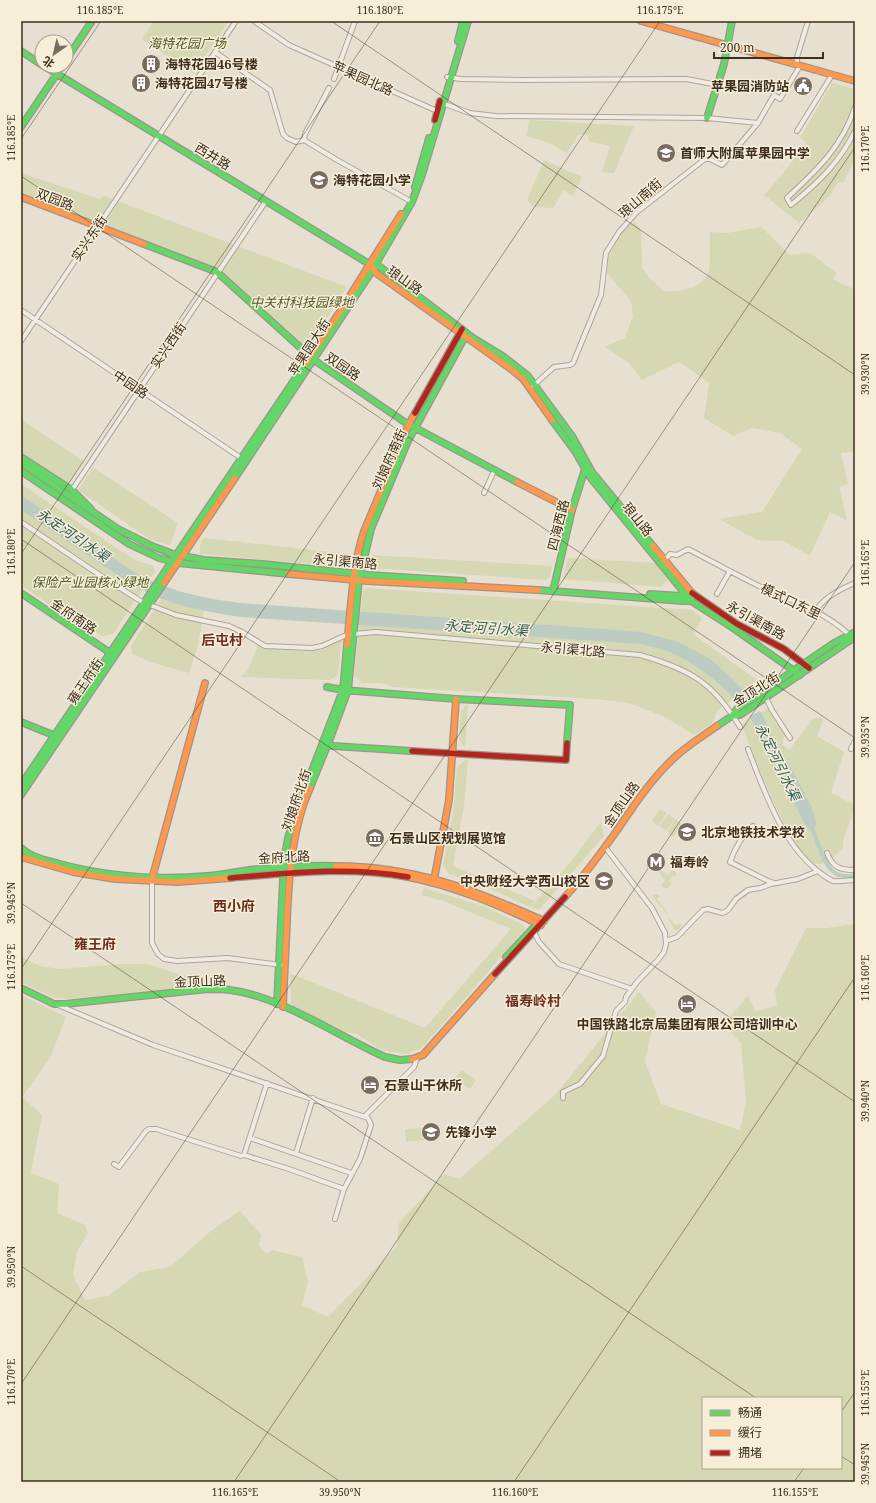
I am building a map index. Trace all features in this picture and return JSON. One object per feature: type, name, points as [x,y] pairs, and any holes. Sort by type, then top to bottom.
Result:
[{"type":"main road","points":[[74,48],[92,21]]},
{"type":"main road","name":"苹果园大街","points":[[449,77],[464,21]]},
{"type":"main road","name":"苹果园大街","points":[[187,543],[373,266],[411,201],[422,175],[441,103],[468,21]]},
{"type":"main road","points":[[641,21],[855,81]]},
{"type":"main road","points":[[707,118],[718,85],[728,45],[729,30],[732,21]]},
{"type":"main road","name":"西井路","points":[[21,51],[34,59]]},
{"type":"main road","points":[[21,127],[56,74]]},
{"type":"main road","name":"西井路","points":[[56,74],[373,266]]},
{"type":"main road","name":"苹果园大街","points":[[411,201],[437,111],[441,103]]},
{"type":"main road","name":"双园路","points":[[21,197],[217,272],[312,358],[409,424],[494,471],[572,510]]},
{"type":"main road","name":"琅山路","points":[[373,266],[376,273],[463,333],[533,386],[572,436],[592,472],[689,594]]},
{"type":"main road","name":"刘娘府南街","points":[[357,577],[358,549],[364,531],[409,424],[463,333]]},
{"type":"main road","name":"刘娘府南街","points":[[357,577],[373,523],[415,427],[463,333]]},
{"type":"main road","name":"苹果园大街","points":[[164,577],[242,458],[312,358]]},
{"type":"main road","name":"琅山路","points":[[533,386],[585,469],[689,594]]},
{"type":"main road","points":[[21,457],[72,490],[95,513]]},
{"type":"main road","name":"永引渠南路","points":[[21,464],[135,538],[179,556],[204,560],[263,564],[357,577],[689,594],[736,624],[774,642],[807,666]]},
{"type":"main road","name":"四海西路","points":[[554,587],[572,510],[585,469]]},
{"type":"main road","name":"永引渠南路","points":[[21,471],[129,544],[147,553],[175,562],[357,577],[691,601],[798,673]]},
{"type":"main road","name":"雍王府街","points":[[21,795],[57,737],[164,577]]},
{"type":"main road","name":"刘娘府北街","points":[[277,1004],[293,846],[299,816],[328,744],[345,690],[357,577]]},
{"type":"main road","name":"金府南路","points":[[21,593],[113,654]]},
{"type":"main road","points":[[689,594],[691,601]]},
{"type":"main road","name":"金顶北街","points":[[732,716],[807,666],[853,638],[855,632]]},
{"type":"main road","points":[[152,879],[205,683]]},
{"type":"main road","points":[[327,687],[345,690],[456,699],[570,705],[566,760],[333,746],[328,744]]},
{"type":"main road","name":"刘娘府北街","points":[[283,1007],[283,867],[293,821],[345,690]]},
{"type":"main road","points":[[434,880],[447,817],[456,699]]},
{"type":"main road","name":"金顶山路","points":[[21,988],[54,1004],[72,1004],[213,989],[243,992],[277,1004],[385,1057],[398,1060],[417,1058],[423,1055],[570,891],[604,847],[649,784],[674,758],[732,716]]},
{"type":"main road","points":[[21,722],[57,737]]},
{"type":"main road","name":"雍王府街","points":[[21,785],[57,737]]},
{"type":"main road","name":"金府北路","points":[[21,848],[25,852],[35,857],[74,868],[178,882],[342,871],[391,874],[434,880]]},
{"type":"main road","name":"金府北路","points":[[21,857],[62,869],[115,879],[152,879],[237,873],[249,870],[283,867],[372,867],[413,872],[541,923]]},
{"type":"main road","name":"金顶山路","points":[[417,1058],[529,931],[541,923]]},
{"type":"street","name":"实兴东街","points":[[21,341],[236,21]]},
{"type":"street","name":"苹果园北路","points":[[254,21],[289,45],[437,111]]},
{"type":"street","points":[[334,79],[355,21]]},
{"type":"street","points":[[798,66],[797,57],[808,21]]},
{"type":"street","points":[[215,52],[270,90],[283,134],[287,138],[296,142],[304,140],[411,201]]},
{"type":"street","name":"琅山南街","points":[[533,386],[554,367],[570,365],[573,363],[601,295],[606,253],[618,232],[637,212],[705,159],[710,159],[722,165],[758,123],[774,95],[780,99],[798,66]]},
{"type":"street","points":[[797,131],[832,75]]},
{"type":"street","points":[[449,77],[461,79],[522,80],[686,79],[718,85]]},
{"type":"street","points":[[304,140],[305,134],[329,88]]},
{"type":"street","points":[[441,103],[470,113],[496,116],[707,118],[758,123]]},
{"type":"street","points":[[855,107],[845,132],[830,155],[816,171],[787,198],[791,205],[818,183],[834,165],[855,131]]},
{"type":"street","name":"实兴西街","points":[[72,490],[266,201]]},
{"type":"street","name":"中园路","points":[[21,310],[242,458]]},
{"type":"street","points":[[484,493],[494,471]]},
{"type":"street","name":"永引渠北路","points":[[21,522],[107,580],[147,603],[184,617],[229,626],[265,646],[312,648],[322,646],[352,631],[640,656],[666,662],[694,676],[711,688],[740,727]]},
{"type":"street","name":"模式口东里","points":[[664,561],[670,554],[677,555],[688,549],[815,612],[840,627],[853,638]]},
{"type":"street","points":[[717,594],[730,571]]},
{"type":"street","points":[[815,612],[820,604],[833,594],[855,583]]},
{"type":"street","points":[[761,698],[772,710],[790,738]]},
{"type":"street","points":[[852,749],[855,741]]},
{"type":"street","points":[[748,749],[765,792],[789,840],[809,864],[834,881],[855,880]]},
{"type":"street","points":[[753,826],[742,836],[734,850],[730,862],[775,883]]},
{"type":"street","points":[[563,1098],[563,1092],[580,1084],[603,1056],[616,1011],[625,1002],[626,997],[632,989],[664,952],[666,941],[665,934],[652,908],[604,847]]},
{"type":"street","points":[[827,853],[829,860],[840,869],[855,870]]},
{"type":"street","points":[[666,941],[676,937],[703,910],[722,913],[725,912],[744,892],[775,883],[798,880],[818,871]]},
{"type":"street","points":[[152,879],[152,943],[158,954],[164,959],[177,961],[228,958],[282,966]]},
{"type":"street","points":[[534,932],[539,942],[559,964],[632,989]]},
{"type":"street","points":[[54,1004],[153,1045],[365,1116],[371,1121],[371,1124],[360,1159],[344,1189],[335,1219]]},
{"type":"street","points":[[365,1116],[414,1067],[417,1058]]},
{"type":"street","points":[[244,1155],[266,1083]]},
{"type":"street","points":[[296,1153],[313,1098]]},
{"type":"street","points":[[114,1164],[119,1167],[146,1131],[149,1129],[156,1129],[241,1156],[244,1155],[289,1169],[344,1189]]},
{"type":"street","points":[[250,1138],[351,1173]]},
{"type":"green space","name":"海特花园广场","points":[[153,21],[229,21],[193,73],[142,39]]},
{"type":"green space","points":[[832,83],[855,89],[855,161],[854,160],[844,182],[839,182],[835,186],[830,196],[799,223],[764,195],[786,170],[806,142],[800,138]]},
{"type":"green space","points":[[530,120],[634,126],[614,173],[602,172],[610,146],[589,141],[588,135],[579,134],[567,153],[550,143],[526,136]]},
{"type":"green space","points":[[544,160],[582,177],[573,196],[564,190],[553,208],[534,207],[527,200]]},
{"type":"green space","name":"中关村科技园绿地","points":[[21,173],[100,199],[104,196],[347,287],[311,344],[305,346],[223,272],[21,193]]},
{"type":"green space","points":[[635,222],[641,230],[642,267],[652,281],[665,291],[677,291],[690,288],[705,279],[710,265],[710,232],[727,233],[761,227],[790,255],[810,253],[837,273],[833,279],[855,290],[855,451],[841,453],[848,484],[839,487],[847,521],[830,512],[810,556],[784,541],[757,540],[719,519],[762,512],[802,449],[780,433],[752,428],[733,436],[704,418],[709,383],[679,362],[642,380],[629,363],[605,347],[625,338],[633,316],[631,301],[607,273],[609,256],[624,227]]},
{"type":"green space","points":[[21,419],[83,461],[71,481],[67,483],[21,452]]},
{"type":"green space","points":[[93,467],[178,523],[170,545],[151,540],[78,490]]},
{"type":"green space","name":"保险产业园核心绿地","points":[[21,484],[135,560],[153,566],[155,571],[113,634],[102,636],[87,626],[68,618],[21,585]]},
{"type":"green space","points":[[204,538],[349,554],[348,564],[345,567],[200,554],[200,545]]},
{"type":"green space","points":[[372,555],[552,566],[550,577],[546,580],[371,568],[369,565]]},
{"type":"green space","points":[[568,558],[656,563],[668,580],[661,587],[563,579]]},
{"type":"green space","points":[[367,588],[692,610],[702,618],[693,634],[757,680],[717,711],[712,724],[694,735],[665,717],[629,703],[597,699],[392,687],[381,683],[362,683],[354,675],[363,591]]},
{"type":"green space","points":[[161,599],[204,611],[198,646],[189,673],[150,662],[132,654],[131,646]]},
{"type":"green space","points":[[342,638],[338,675],[330,680],[240,677],[248,670],[258,645],[265,649],[310,651],[321,650]]},
{"type":"green space","points":[[466,705],[468,705],[465,746],[459,740],[461,711]]},
{"type":"green space","points":[[769,707],[786,735],[783,739],[783,745],[789,750],[813,719],[821,717],[823,721],[817,736],[844,752],[831,793],[855,805],[855,808],[843,840],[843,848],[832,859],[825,863],[818,864],[808,858],[785,825],[763,779],[742,725]]},
{"type":"green space","points":[[465,760],[468,760],[464,806],[453,866],[535,901],[530,907],[477,883],[449,874],[443,865],[453,814],[457,767]]},
{"type":"green space","points":[[660,809],[667,813],[658,826],[652,821]]},
{"type":"green space","points":[[668,814],[675,819],[666,831],[659,826]]},
{"type":"green space","points":[[676,819],[682,824],[673,837],[667,832]]},
{"type":"green space","points":[[601,822],[604,836],[539,910],[531,907],[569,864]]},
{"type":"green space","points":[[650,857],[654,857],[650,863],[668,875],[672,870],[676,872],[676,877],[673,875],[669,881],[672,883],[668,888],[661,886],[665,880],[655,867],[653,868],[650,865],[647,868],[646,862]]},
{"type":"green space","points":[[424,888],[486,907],[523,925],[525,929],[422,1048],[407,1054],[390,1052],[378,1048],[357,1034],[346,1032],[293,1006],[291,1003],[290,974],[425,1028],[511,929],[446,902],[421,895]]},
{"type":"green space","points":[[657,894],[660,896],[657,899],[668,913],[667,914],[652,896]]},
{"type":"green space","points":[[666,915],[676,926],[681,923],[678,930],[675,930]]},
{"type":"green space","points":[[855,924],[855,1482],[21,1482],[21,995],[66,1017],[50,1058],[22,1097],[42,1115],[31,1173],[59,1184],[57,1213],[85,1225],[88,1233],[77,1252],[73,1275],[85,1300],[108,1296],[140,1272],[170,1267],[211,1231],[240,1211],[261,1235],[259,1245],[266,1254],[272,1250],[302,1257],[308,1282],[302,1305],[328,1317],[397,1246],[399,1223],[444,1174],[459,1179],[555,1095],[639,992],[656,1012],[645,1061],[661,1104],[740,1130],[746,1102],[741,1043],[724,1025],[748,995],[756,1012],[777,1005],[775,990],[806,928],[827,928]]},
{"type":"green space","points":[[21,957],[40,966],[60,969],[120,964],[148,964],[181,975],[197,976],[207,986],[70,999],[55,998],[21,982]]},
{"type":"green space","points":[[462,1070],[476,1080],[470,1089],[456,1078]]},
{"type":"green space","points":[[424,1128],[425,1140],[406,1142],[405,1129]]},
{"type":"water","points":[[21,495],[134,572],[172,589],[212,599],[240,603],[641,632],[679,642],[712,660],[743,689],[762,714],[779,750],[793,771],[811,806],[817,825],[809,830],[803,821],[759,732],[743,708],[711,677],[687,661],[663,649],[642,644],[241,617],[183,606],[141,590],[21,510]]},
{"type":"pier","points":[[749,692],[761,710],[748,718],[734,702]]},
{"type":"waterway","name":"永定河引水渠","points":[[810,823],[824,860],[833,872],[839,875],[855,876]]},
{"type":"traffic: fast","points":[[74,48],[92,21]]},
{"type":"traffic: fast","points":[[458,41],[463,21]]},
{"type":"traffic: fast","points":[[235,478],[370,274],[412,202],[422,175],[468,21]]},
{"type":"traffic: fast","points":[[707,118],[724,64],[732,21]]},
{"type":"traffic: fast","points":[[21,51],[34,60]]},
{"type":"traffic: fast","points":[[57,74],[371,265]]},
{"type":"traffic: fast","points":[[21,127],[57,74]]},
{"type":"traffic: fast","points":[[415,187],[429,138]]},
{"type":"traffic: fast","points":[[144,244],[217,272],[314,360],[406,423],[517,482]]},
{"type":"traffic: fast","points":[[374,264],[473,338],[504,357],[528,376],[572,436],[592,472],[653,546]]},
{"type":"traffic: fast","points":[[310,788],[348,690],[359,580],[371,529],[408,441],[467,333]]},
{"type":"traffic: fast","points":[[21,785],[305,364]]},
{"type":"traffic: fast","points":[[552,420],[575,451],[590,477],[691,601]]},
{"type":"traffic: fast","points":[[21,457],[72,490],[91,509]]},
{"type":"traffic: fast","points":[[21,463],[118,529],[152,546],[173,554],[204,560],[263,564],[368,575],[463,581]]},
{"type":"traffic: fast","points":[[554,587],[572,510],[585,469]]},
{"type":"traffic: fast","points":[[21,471],[129,544],[159,558],[178,563],[289,574]]},
{"type":"traffic: fast","points":[[21,795],[164,583]]},
{"type":"traffic: fast","points":[[538,590],[683,601],[691,601],[692,593]]},
{"type":"traffic: fast","points":[[21,593],[112,654]]},
{"type":"traffic: fast","points":[[650,594],[682,596],[692,593]]},
{"type":"traffic: fast","points":[[691,601],[733,628],[800,675]]},
{"type":"traffic: fast","points":[[717,726],[732,716],[737,709],[834,643],[855,632]]},
{"type":"traffic: fast","points":[[732,716],[740,715],[855,637]]},
{"type":"traffic: fast","points":[[277,1004],[284,860],[288,838],[296,812],[343,690],[347,645]]},
{"type":"traffic: fast","points":[[327,687],[343,690],[456,699],[570,705],[567,743]]},
{"type":"traffic: fast","points":[[21,722],[58,737]]},
{"type":"traffic: fast","points":[[328,744],[333,746],[412,751]]},
{"type":"traffic: fast","points":[[21,848],[44,860],[114,875],[170,878],[212,876],[271,868],[336,866]]},
{"type":"traffic: fast","points":[[506,957],[537,924]]},
{"type":"traffic: fast","points":[[21,988],[54,1004],[208,989],[230,990],[269,1000],[289,1008],[385,1057],[400,1060],[412,1059]]},
{"type":"traffic: slow","points":[[641,21],[855,81]]},
{"type":"traffic: slow","points":[[21,197],[144,244]]},
{"type":"traffic: slow","points":[[305,364],[341,310],[401,214]]},
{"type":"traffic: slow","points":[[372,267],[376,273],[523,379],[552,420]]},
{"type":"traffic: slow","points":[[347,645],[354,573],[364,531],[415,413]]},
{"type":"traffic: slow","points":[[164,583],[235,478]]},
{"type":"traffic: slow","points":[[517,482],[572,510]]},
{"type":"traffic: slow","points":[[653,546],[692,593]]},
{"type":"traffic: slow","points":[[289,574],[367,581],[538,590]]},
{"type":"traffic: slow","points":[[152,879],[205,683]]},
{"type":"traffic: slow","points":[[434,880],[449,800],[456,699]]},
{"type":"traffic: slow","points":[[565,897],[612,838],[644,792],[659,774],[680,753],[717,726]]},
{"type":"traffic: slow","points":[[283,1007],[292,852],[299,819],[310,788]]},
{"type":"traffic: slow","points":[[21,857],[73,872],[115,879],[178,882],[230,878]]},
{"type":"traffic: slow","points":[[336,866],[365,867],[418,875],[493,899],[544,921]]},
{"type":"traffic: slow","points":[[408,877],[443,885],[492,903],[541,925]]},
{"type":"traffic: slow","points":[[412,1059],[423,1055],[495,974]]},
{"type":"traffic: jam","points":[[435,120],[440,101]]},
{"type":"traffic: jam","points":[[415,413],[462,329]]},
{"type":"traffic: jam","points":[[692,593],[737,624],[784,649],[809,668]]},
{"type":"traffic: jam","points":[[412,751],[566,760],[567,743]]},
{"type":"traffic: jam","points":[[230,878],[342,871],[408,877]]},
{"type":"traffic: jam","points":[[495,974],[565,897]]},
{"type":"place","name":"海特花园46号楼","points":[[151,64]]},
{"type":"place","name":"海特花园47号楼","points":[[141,83]]},
{"type":"place","name":"苹果园消防站","points":[[803,86]]},
{"type":"place","name":"首师大附属苹果园中学","points":[[666,153]]},
{"type":"place","name":"海特花园小学","points":[[319,180]]},
{"type":"place","name":"北京地铁技术学校","points":[[687,832]]},
{"type":"place","name":"石景山区规划展览馆","points":[[375,838]]},
{"type":"place","name":"福寿岭","points":[[656,862]]},
{"type":"place","name":"中央财经大学西山校区","points":[[604,881]]},
{"type":"place","name":"中国铁路北京局集团有限公司培训中心","points":[[687,1004]]},
{"type":"place","name":"石景山干休所","points":[[370,1085]]},
{"type":"place","name":"先锋小学","points":[[431,1132]]},
{"type":"district","name":"后屯村","points":[[222,640]]},
{"type":"district","name":"西小府","points":[[234,906]]},
{"type":"district","name":"雍王府","points":[[95,944]]},
{"type":"district","name":"福寿岭村","points":[[533,1001]]}]
